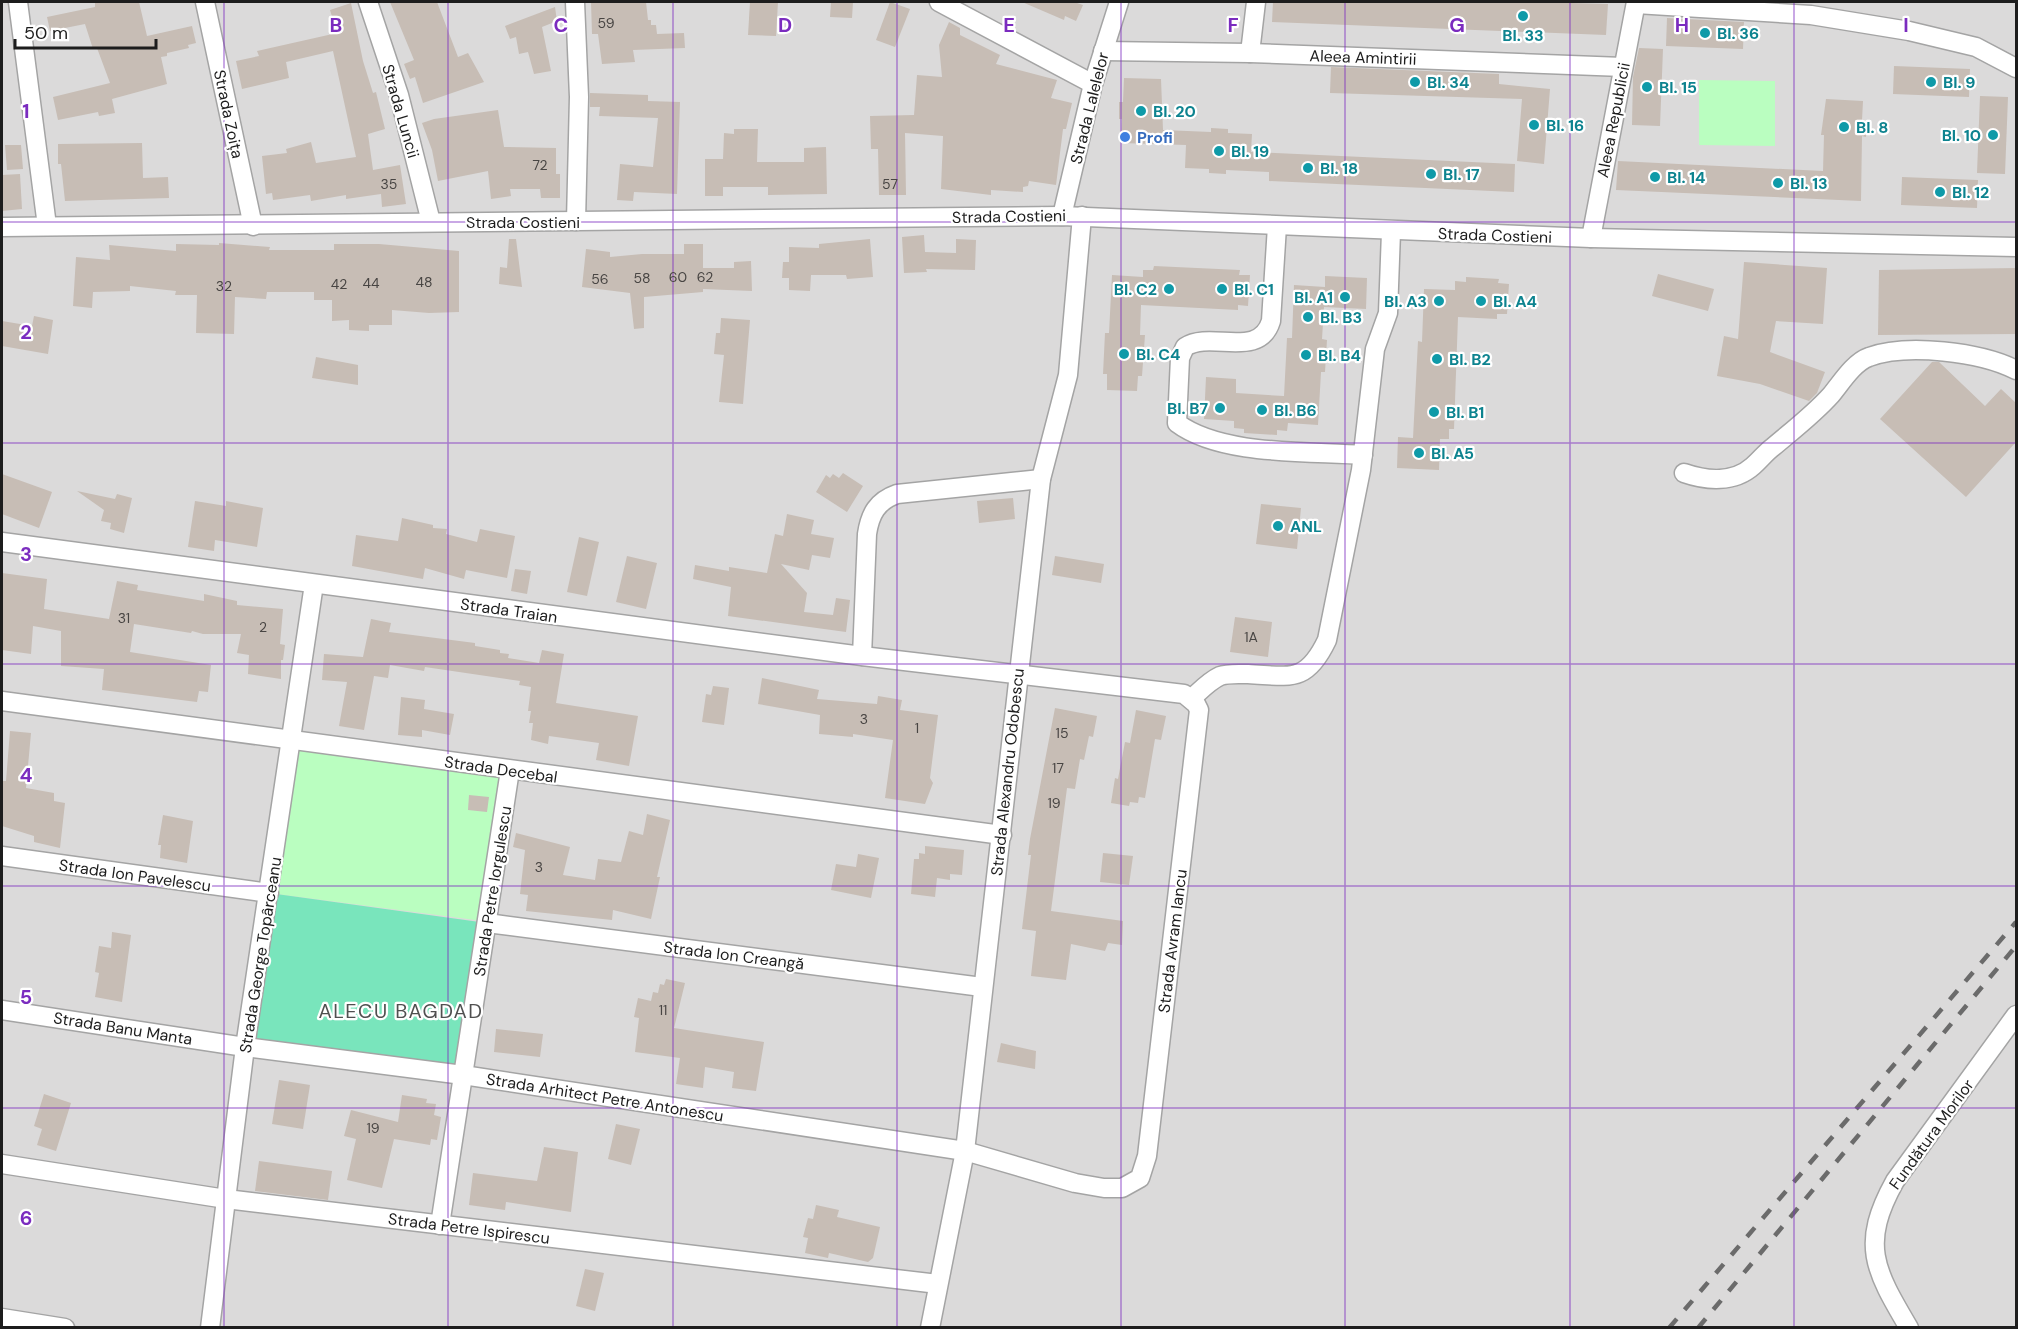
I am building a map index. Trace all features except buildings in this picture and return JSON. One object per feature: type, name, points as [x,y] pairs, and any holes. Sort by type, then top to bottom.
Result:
[{"type":"street","points":[[18,2],[47,226]]},
{"type":"street","name":"Strada Zoița","points":[[205,2],[253,226]]},
{"type":"street","name":"Strada Luncii","points":[[368,2],[399,95],[431,222]]},
{"type":"street","points":[[575,2],[579,97],[576,221]]},
{"type":"street","points":[[939,2],[1092,84]]},
{"type":"street","name":"Strada Lalelelor","points":[[1062,216],[1092,84],[1119,2]]},
{"type":"street","points":[[1250,53],[1256,2]]},
{"type":"street","points":[[1636,3],[1811,8],[1976,47],[2016,68]]},
{"type":"street","name":"Aleea Republicii","points":[[1591,238],[1636,3]]},
{"type":"street","name":"Aleea Amintirii","points":[[1103,51],[1250,53],[1623,67]]},
{"type":"street","name":"Strada Costieni","points":[[2,227],[1082,216],[1391,232],[2016,247]]},
{"type":"street","name":"Strada Alexandru Odobescu","points":[[930,1328],[964,1151],[1041,479],[1068,375],[1082,216]]},
{"type":"street","points":[[1277,226],[1271,321],[1267,332],[1251,341],[1199,342],[1185,347],[1180,358],[1177,423],[1192,434],[1222,445],[1362,455]]},
{"type":"street","points":[[1018,675],[1184,694],[1191,699],[1222,675],[1239,674],[1285,678],[1307,669],[1318,659],[1327,640],[1362,455],[1376,349],[1388,313],[1391,232]]},
{"type":"street","points":[[1684,473],[1710,480],[1731,478],[1752,467],[1819,408],[1867,357],[1896,352],[1943,351],[1977,355],[2016,370]]},
{"type":"street","points":[[862,656],[867,534],[872,515],[878,505],[897,494],[1041,479]]},
{"type":"street","name":"Strada Traian","points":[[2,542],[1018,675]]},
{"type":"street","name":"Strada George Topârceanu","points":[[210,1328],[245,1047],[314,584]]},
{"type":"street","name":"Strada Avram Iancu","points":[[964,1151],[1075,1183],[1104,1188],[1122,1188],[1140,1178],[1147,1156],[1198,725],[1198,711],[1191,699]]},
{"type":"street","name":"Strada Decebal","points":[[2,701],[1002,835]]},
{"type":"street","name":"Strada Petre Iorgulescu","points":[[440,1224],[510,770]]},
{"type":"street","name":"Strada Ion Pavelescu","points":[[2,856],[269,893]]},
{"type":"street","name":"Strada Ion Creangă","points":[[487,923],[982,987]]},
{"type":"street","name":"Strada Banu Manta","points":[[2,1010],[245,1047]]},
{"type":"street","name":"Fundătura Morilor","points":[[1910,1328],[1891,1296],[1875,1258],[1875,1224],[1895,1181],[2016,1015]]},
{"type":"street","name":"Strada Arhitect Petre Antonescu","points":[[245,1047],[463,1075],[964,1151]]},
{"type":"street","name":"Strada Petre Ispirescu","points":[[2,1164],[226,1199],[938,1284]]},
{"type":"street","points":[[2,1318],[65,1328]]},
{"type":"shaded area","points":[[2,2],[2016,2],[2016,1327],[2,1327]]},
{"type":"green space","points":[[1699,80],[1775,81],[1775,146],[1699,145]]},
{"type":"green space","points":[[296,744],[505,773],[483,921],[269,893]]},
{"type":"green space","points":[[269,893],[487,923],[463,1075],[245,1047]]},
{"type":"railway","points":[[1669,1328],[2016,922]]},
{"type":"railway","points":[[1698,1328],[2016,946]]},
{"type":"place","name":"Bl. 33","points":[[1523,16]]},
{"type":"place","name":"Bl. 36","points":[[1705,33]]},
{"type":"place","name":"Bl. 34","points":[[1415,82]]},
{"type":"place","name":"Bl. 9","points":[[1931,82]]},
{"type":"place","name":"Bl. 15","points":[[1647,87]]},
{"type":"place","name":"Bl. 20","points":[[1141,111]]},
{"type":"place","name":"Bl. 16","points":[[1534,125]]},
{"type":"place","name":"Bl. 8","points":[[1844,127]]},
{"type":"place","name":"Bl. 10","points":[[1993,135]]},
{"type":"place","name":"Profi","points":[[1125,137]]},
{"type":"place","name":"Bl. 19","points":[[1219,151]]},
{"type":"place","name":"Bl. 18","points":[[1308,168]]},
{"type":"place","name":"Bl. 17","points":[[1431,174]]},
{"type":"place","name":"Bl. 14","points":[[1655,177]]},
{"type":"place","name":"Bl. 13","points":[[1778,183]]},
{"type":"place","name":"Bl. 12","points":[[1940,192]]},
{"type":"place","name":"Bl. C2","points":[[1169,289]]},
{"type":"place","name":"Bl. C1","points":[[1222,289]]},
{"type":"place","name":"Bl. A1","points":[[1345,297]]},
{"type":"place","name":"Bl. A3","points":[[1439,301]]},
{"type":"place","name":"Bl. A4","points":[[1481,301]]},
{"type":"place","name":"Bl. B3","points":[[1308,317]]},
{"type":"place","name":"Bl. C4","points":[[1124,354]]},
{"type":"place","name":"Bl. B4","points":[[1306,355]]},
{"type":"place","name":"Bl. B2","points":[[1437,359]]},
{"type":"place","name":"Bl. B7","points":[[1220,408]]},
{"type":"place","name":"Bl. B6","points":[[1262,410]]},
{"type":"place","name":"Bl. B1","points":[[1434,412]]},
{"type":"place","name":"Bl. A5","points":[[1419,453]]},
{"type":"place","name":"ANL","points":[[1278,526]]},
{"type":"district","name":"ALECU BAGDAD","points":[[401,1011]]}]
